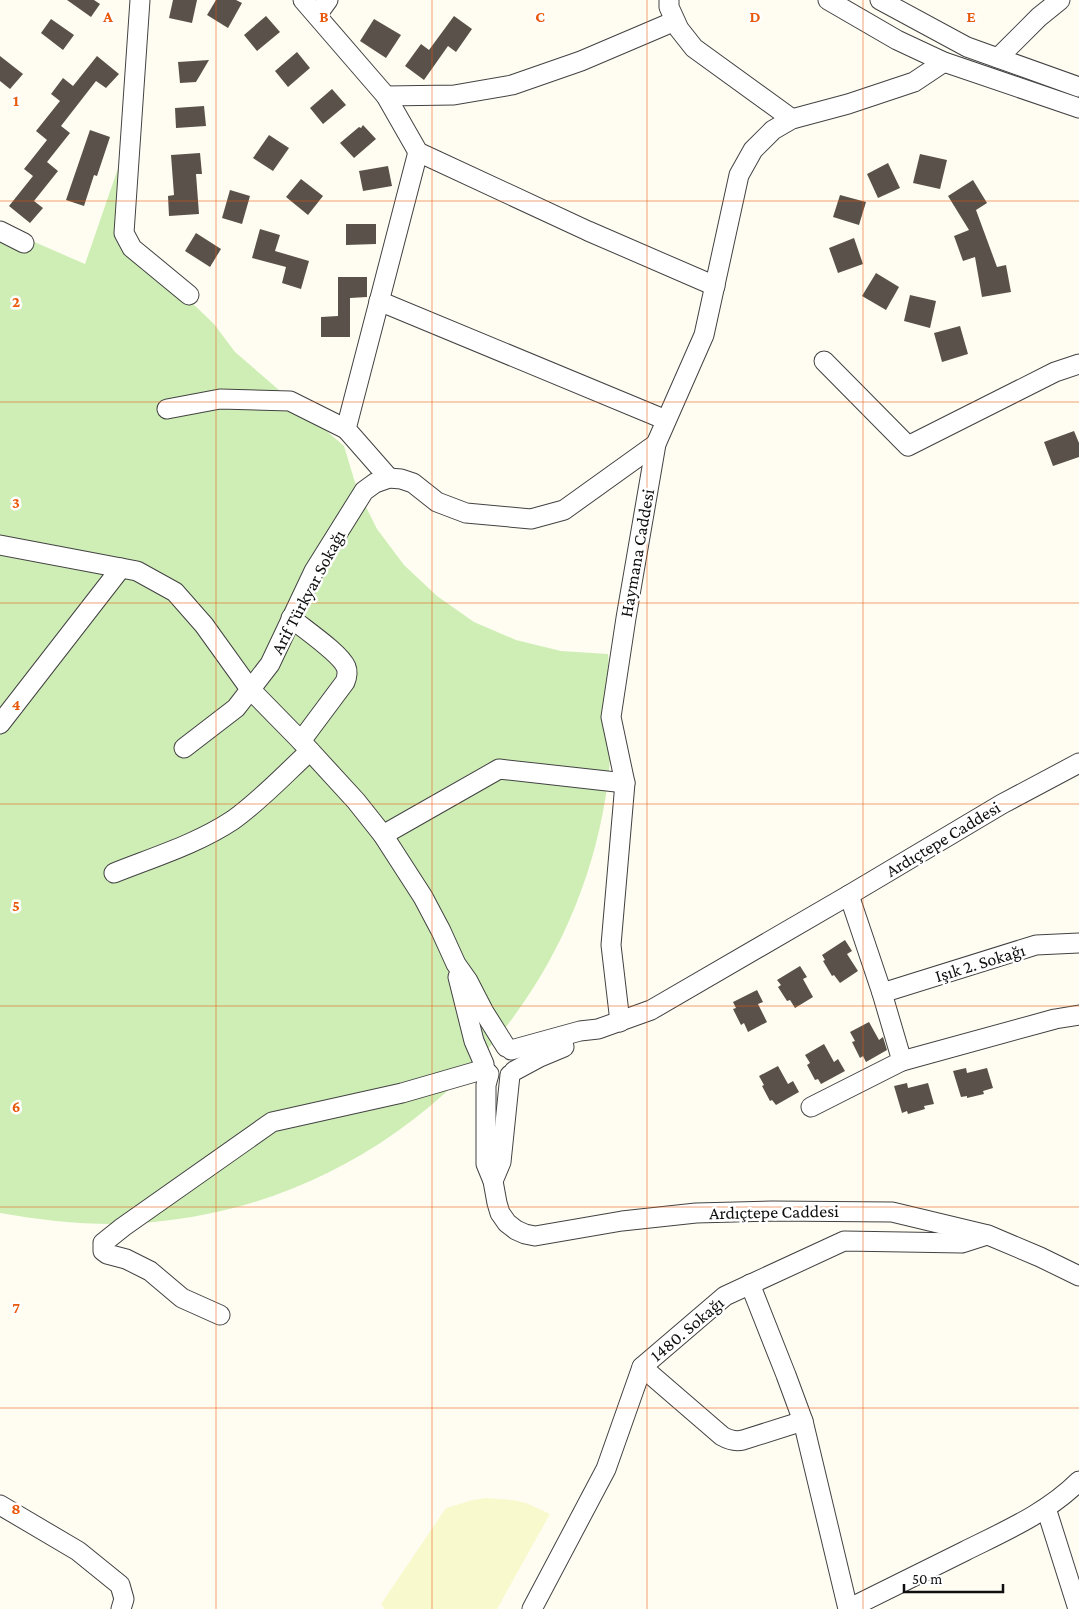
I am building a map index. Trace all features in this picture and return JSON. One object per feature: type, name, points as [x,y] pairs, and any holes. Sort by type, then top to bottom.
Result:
[{"type":"street","points":[[140,0],[124,233],[132,248],[189,295]]},
{"type":"street","points":[[303,0],[386,96],[418,152],[588,231],[715,286]]},
{"type":"street","points":[[317,15],[328,0]]},
{"type":"street","points":[[669,0],[679,29],[694,48],[792,119]]},
{"type":"street","points":[[828,0],[897,40],[944,62],[1079,108]]},
{"type":"street","points":[[880,0],[967,47],[1079,87]]},
{"type":"street","points":[[998,58],[1039,17],[1060,0]]},
{"type":"street","points":[[386,96],[454,95],[512,85],[581,61],[675,21]]},
{"type":"street","name":"Haymana Caddesi","points":[[620,1022],[610,945],[625,783],[611,717],[656,444],[704,335],[739,175],[753,150],[773,130],[792,119],[848,104],[914,82],[944,62]]},
{"type":"street","points":[[346,429],[418,152]]},
{"type":"street","points":[[0,231],[24,243]]},
{"type":"street","points":[[379,300],[666,420]]},
{"type":"street","points":[[824,361],[908,446],[1055,372],[1079,364]]},
{"type":"street","points":[[167,409],[220,399],[290,401],[346,429],[389,478],[401,479],[413,484],[438,502],[466,513],[531,519],[564,510],[656,444]]},
{"type":"street","name":"Arif Türkyar Sokağı","points":[[184,748],[236,708],[258,680],[270,664],[314,572],[364,491],[375,483],[389,478]]},
{"type":"street","points":[[0,545],[137,571],[175,592],[204,625],[250,689],[356,801],[403,863],[441,931],[456,964],[516,1060],[512,1073],[501,1162],[493,1181]]},
{"type":"street","points":[[0,724],[121,568]]},
{"type":"street","points":[[114,873],[198,840],[232,820],[249,808],[305,746],[345,682],[347,674],[344,664],[334,653],[291,618]]},
{"type":"street","name":"Ardıçtepe Caddesi","points":[[509,1048],[580,1031],[598,1029],[651,1010],[1002,804],[1079,763]]},
{"type":"street","points":[[383,836],[499,768],[625,783]]},
{"type":"street","points":[[849,895],[882,993],[902,1061]]},
{"type":"street","name":"Işık 2. Sokağı","points":[[882,993],[1036,945],[1079,943]]},
{"type":"street","points":[[456,964],[474,1042],[486,1069],[499,1078],[505,1078],[512,1073]]},
{"type":"street","points":[[811,1106],[902,1061],[1055,1019],[1079,1015]]},
{"type":"street","name":"Ardıçtepe Caddesi","points":[[512,1073],[540,1057],[581,1041],[598,1029]]},
{"type":"street","points":[[486,1069],[484,1058],[490,1049],[501,1046],[509,1048]]},
{"type":"street","points":[[220,1315],[182,1298],[150,1271],[126,1259],[107,1254],[103,1251],[103,1243],[272,1122],[402,1093],[486,1069]]},
{"type":"street","name":"Ardıçtepe Caddesi","points":[[486,1069],[486,1164],[493,1181],[500,1213],[507,1223],[525,1234],[536,1236],[622,1221],[696,1213],[772,1211],[892,1212],[988,1235],[1079,1276]]},
{"type":"street","name":"1480. Sokağı","points":[[532,1609],[606,1469],[642,1367],[725,1296],[844,1241],[962,1243],[988,1235]]},
{"type":"street","points":[[750,1284],[803,1421],[848,1609],[1003,1532],[1046,1508],[1065,1495],[1079,1481]]},
{"type":"street","points":[[642,1367],[727,1439],[734,1441],[743,1440],[803,1421]]},
{"type":"street","points":[[0,1505],[78,1552],[120,1585],[124,1599],[121,1609]]},
{"type":"street","points":[[1046,1508],[1078,1609]]},
{"type":"green space","points":[[124,151],[137,264],[142,270],[189,300],[214,324],[235,352],[344,446],[357,489],[377,529],[404,565],[437,596],[474,622],[516,640],[561,651],[608,654],[611,733],[608,780],[590,865],[558,945],[514,1017],[458,1080],[393,1134],[320,1177],[240,1206],[154,1222],[96,1224],[38,1219],[0,1213],[0,227],[85,264]]},
{"type":"green space","points":[[486,1498],[526,1503],[550,1514],[497,1609],[385,1609],[381,1604],[446,1508]]},
{"type":"building","points":[[67,0],[94,0],[100,4],[91,17]]},
{"type":"building","points":[[173,0],[197,0],[192,23],[169,18]]},
{"type":"building","points":[[216,0],[236,0],[242,3],[228,28],[207,15]]},
{"type":"building","points":[[266,16],[280,32],[257,51],[244,35]]},
{"type":"building","points":[[454,16],[472,29],[456,52],[448,46],[424,80],[405,66],[421,44],[429,50]]},
{"type":"building","points":[[51,19],[74,35],[63,50],[41,33]]},
{"type":"building","points":[[374,19],[401,35],[386,58],[360,41]]},
{"type":"building","points":[[297,52],[310,68],[288,87],[275,71]]},
{"type":"building","points":[[0,56],[23,74],[10,89],[0,81]]},
{"type":"building","points":[[97,56],[119,74],[106,88],[96,81],[61,126],[70,133],[47,162],[58,171],[34,201],[43,208],[30,223],[9,206],[33,176],[24,169],[47,140],[36,131],[60,101],[51,94],[63,78],[73,86]]},
{"type":"building","points":[[209,60],[196,82],[180,83],[178,62]]},
{"type":"building","points":[[332,89],[346,105],[323,124],[310,108]]},
{"type":"building","points":[[204,106],[206,126],[176,128],[175,108]]},
{"type":"building","points":[[363,125],[376,139],[354,158],[340,143]]},
{"type":"building","points":[[90,130],[110,137],[97,176],[94,175],[84,206],[66,200]]},
{"type":"building","points":[[269,135],[289,148],[273,171],[253,158]]},
{"type":"building","points":[[200,153],[202,174],[196,174],[199,214],[169,216],[168,196],[174,195],[171,155]]},
{"type":"building","points":[[920,154],[947,160],[940,189],[913,183]]},
{"type":"building","points":[[888,163],[900,188],[878,198],[867,174]]},
{"type":"building","points":[[388,166],[392,186],[363,191],[359,171]]},
{"type":"building","points":[[301,179],[323,196],[308,215],[286,197]]},
{"type":"building","points":[[973,180],[987,203],[976,210],[997,267],[1006,265],[1011,292],[982,297],[975,257],[963,261],[954,236],[969,230],[948,196]]},
{"type":"building","points":[[230,190],[250,196],[242,224],[222,218]]},
{"type":"building","points":[[840,195],[866,202],[859,225],[833,217]]},
{"type":"building","points":[[346,224],[376,224],[376,244],[346,245]]},
{"type":"building","points":[[260,229],[280,235],[275,251],[309,261],[301,289],[282,283],[286,267],[252,258]]},
{"type":"building","points":[[196,233],[221,249],[210,267],[185,251]]},
{"type":"building","points":[[854,238],[863,264],[838,273],[829,248]]},
{"type":"building","points":[[876,273],[899,287],[886,310],[862,296]]},
{"type":"building","points":[[338,277],[367,277],[367,297],[350,298],[350,337],[321,337],[321,317],[338,316]]},
{"type":"building","points":[[910,295],[936,301],[930,328],[904,321]]},
{"type":"building","points":[[960,326],[968,354],[942,362],[934,333]]},
{"type":"building","points":[[1074,431],[1079,443],[1079,457],[1053,466],[1044,442]]},
{"type":"building","points":[[845,940],[852,951],[847,954],[858,971],[840,983],[834,975],[832,976],[823,961],[825,960],[822,955]]},
{"type":"building","points":[[800,966],[807,977],[803,979],[813,997],[795,1008],[790,1000],[787,1001],[778,987],[781,985],[777,980]]},
{"type":"building","points":[[757,990],[763,1002],[758,1004],[767,1022],[748,1032],[744,1023],[741,1025],[733,1009],[736,1008],[733,1002]]},
{"type":"building","points":[[869,1022],[879,1040],[883,1037],[887,1050],[866,1062],[863,1056],[860,1058],[852,1042],[855,1041],[850,1032]]},
{"type":"building","points":[[824,1044],[834,1062],[838,1059],[845,1071],[821,1084],[818,1079],[815,1080],[807,1065],[810,1063],[805,1055]]},
{"type":"building","points":[[778,1066],[788,1084],[793,1081],[799,1092],[776,1105],[772,1100],[770,1101],[759,1076]]},
{"type":"building","points":[[966,1068],[967,1073],[987,1068],[993,1088],[983,1091],[984,1094],[967,1098],[967,1096],[961,1097],[953,1071]]},
{"type":"building","points":[[907,1083],[908,1088],[928,1083],[934,1104],[924,1106],[925,1109],[908,1114],[907,1111],[902,1113],[894,1086]]}]
